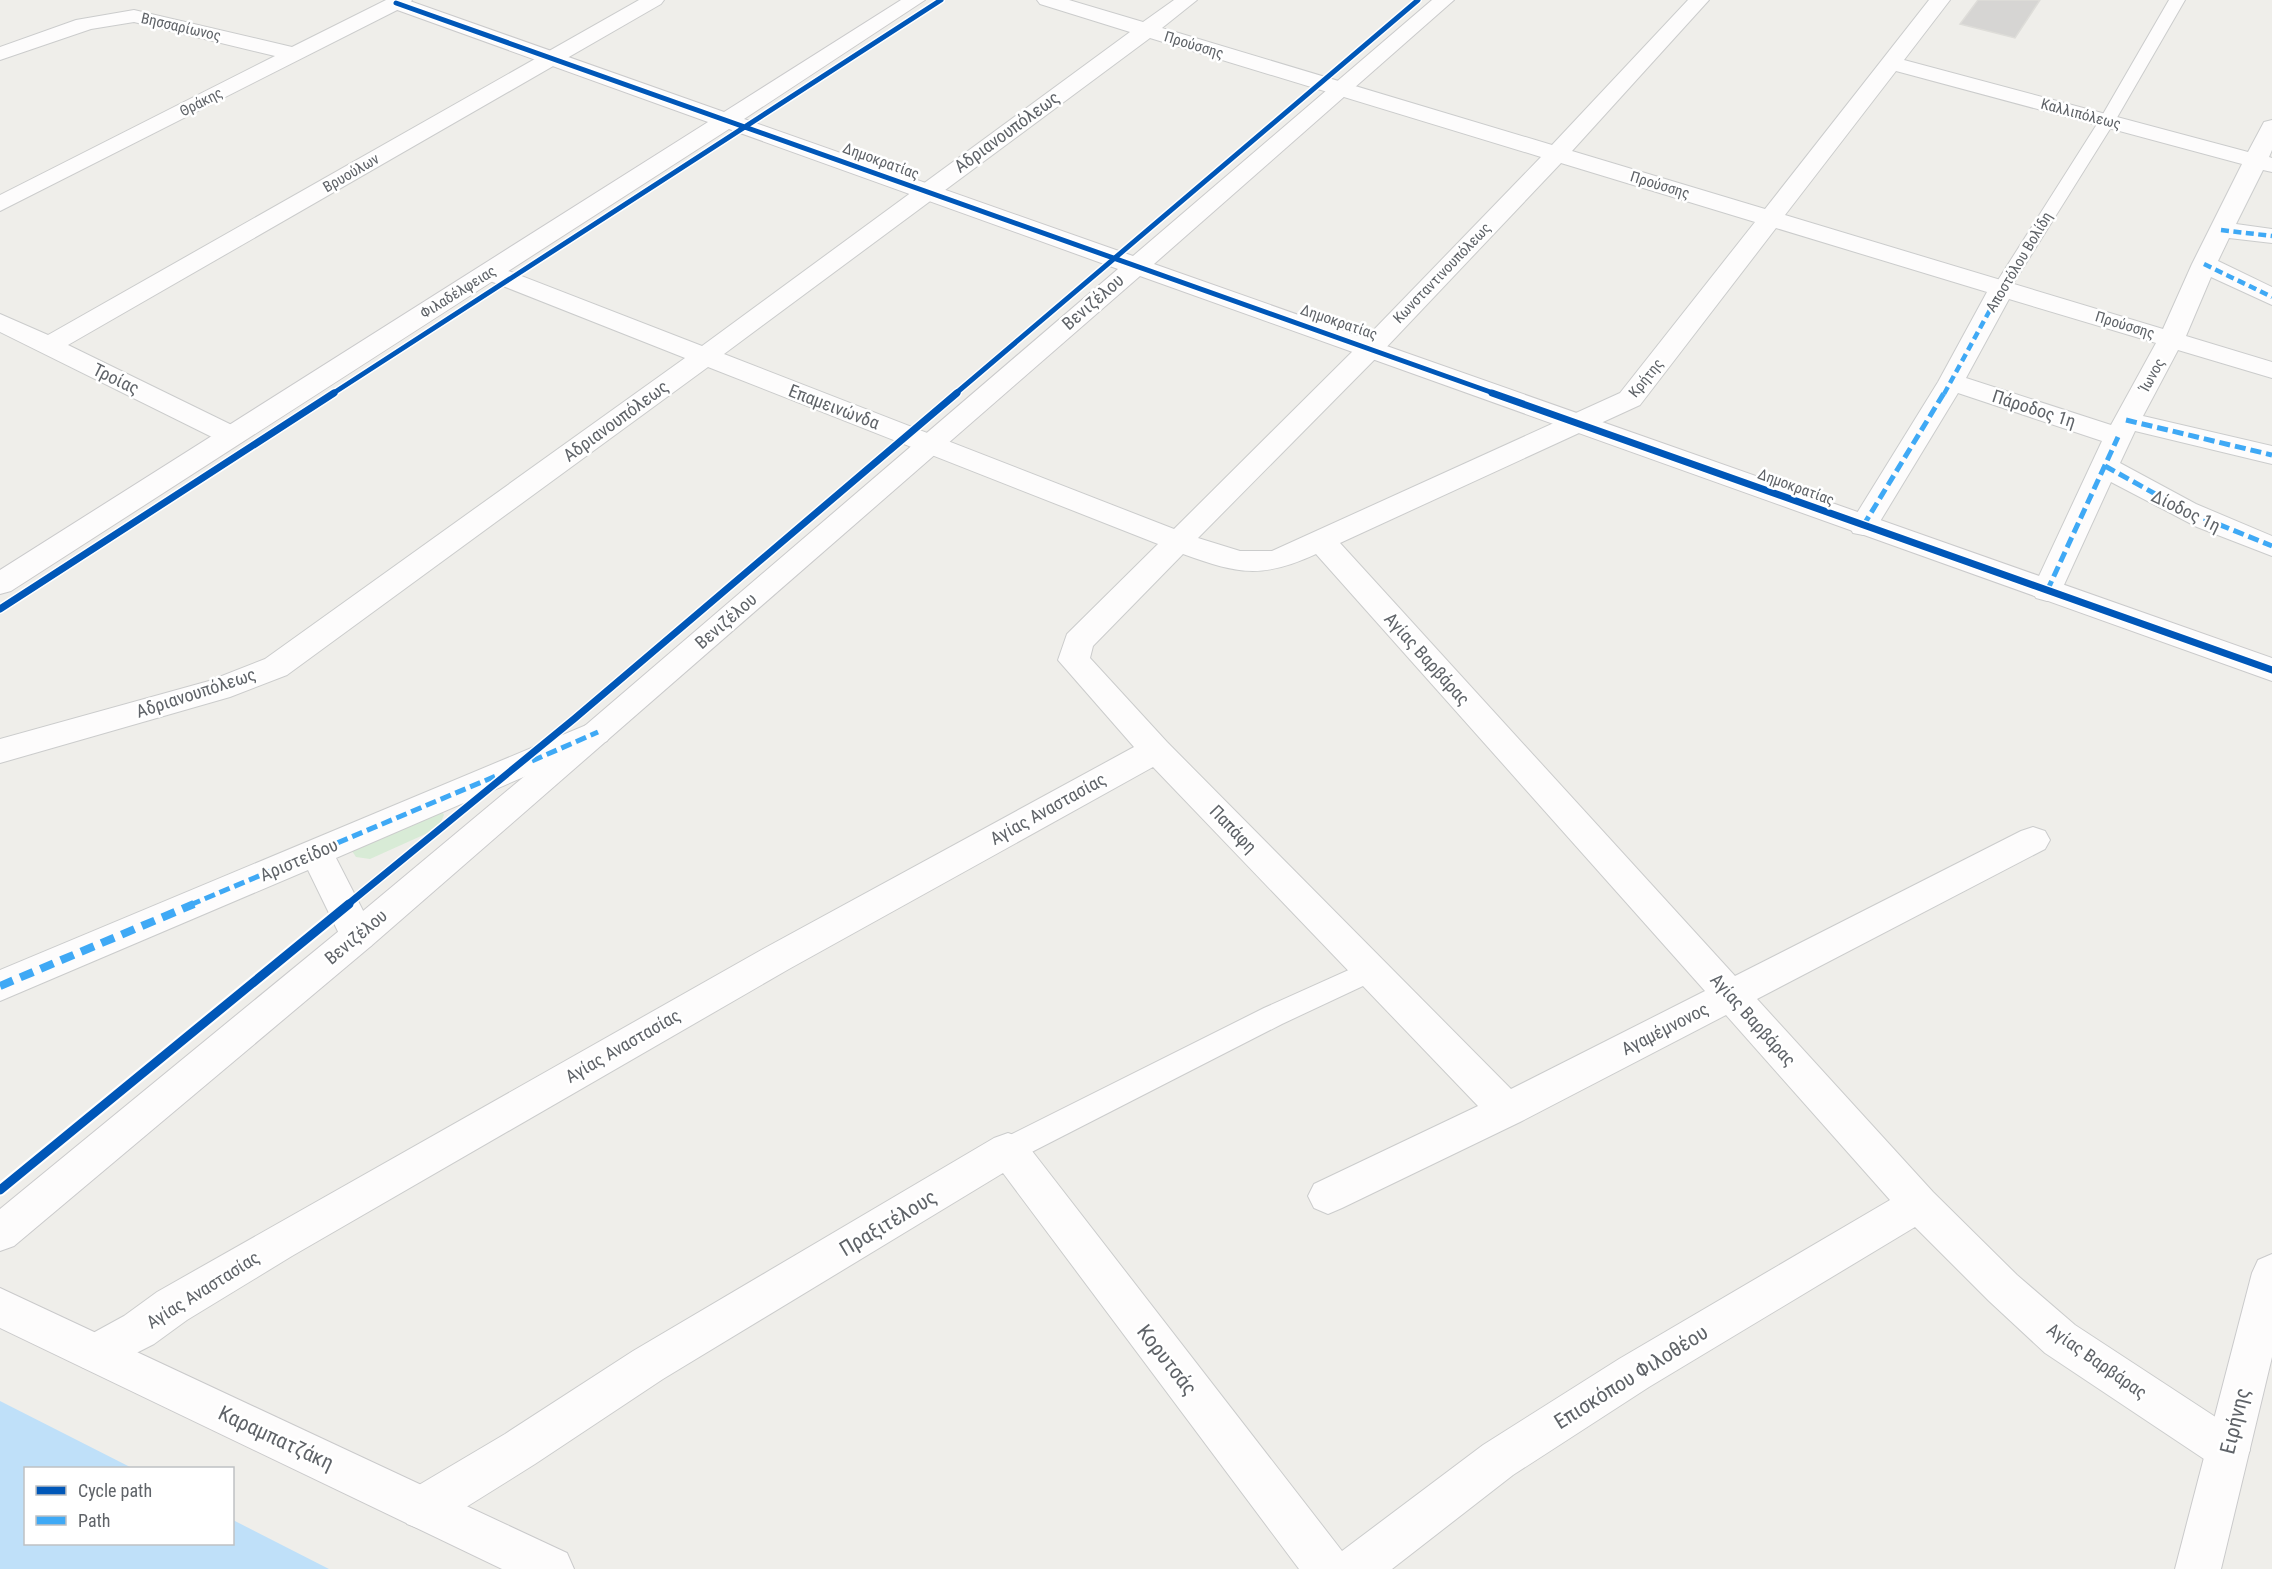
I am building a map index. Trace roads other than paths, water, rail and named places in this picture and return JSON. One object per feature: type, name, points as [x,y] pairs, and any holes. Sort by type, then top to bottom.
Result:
[{"type":"street","name":"Βρυούλων","points":[[48,346],[654,0]]},
{"type":"street","name":"Φιλαδέλφειας","points":[[0,584],[915,0]]},
{"type":"street","name":"Προύσσης","points":[[1047,0],[2272,370]]},
{"type":"street","name":"Αδριανουπόλεως","points":[[0,751],[219,689],[276,667],[704,357],[1187,0]]},
{"type":"street","name":"Βενιζέλου","points":[[0,1233],[358,936],[598,732],[1444,0]]},
{"type":"street","name":"Κωνσταντινουπόλεως","points":[[1180,542],[1557,154],[1699,0]]},
{"type":"street","name":"Κρήτης","points":[[1180,542],[1241,563],[1263,564],[1278,560],[1630,399],[1940,0]]},
{"type":"street","name":"Δημοκρατίας","points":[[399,1],[726,121],[1371,348],[1863,526],[2272,670]]},
{"type":"street","name":"Θράκης","points":[[0,204],[399,1]]},
{"type":"street","name":"Βησσαρίωνος","points":[[0,54],[100,19],[118,16],[134,16],[294,54]]},
{"type":"street","name":"Καλλιπόλεως","points":[[1890,63],[2264,163]]},
{"type":"street","name":"Ίωνος","points":[[2047,591],[2122,428],[2172,338],[2221,230],[2264,163],[2272,127]]},
{"type":"street","points":[[2221,230],[2272,236]]},
{"type":"street","points":[[2204,264],[2272,297]]},
{"type":"street","name":"Επαμεινώνδα","points":[[489,273],[1180,542]]},
{"type":"street","name":"Αποστόλου Βολίδη","points":[[1863,526],[1951,382],[2001,288]]},
{"type":"street","name":"Τροίας","points":[[0,322],[232,436]]},
{"type":"street","name":"Πάροδος 1η","points":[[1951,382],[2122,428]]},
{"type":"street","points":[[2122,428],[2272,454]]},
{"type":"street","name":"Δίοδος 1η","points":[[2104,466],[2170,505],[2226,531],[2272,546]]},
{"type":"street","name":"Αγίας Βαρβάρας","points":[[1321,541],[1919,1204],[2003,1288],[2060,1339],[2228,1450]]},
{"type":"street","name":"Παπάφη","points":[[1180,542],[1078,642],[1074,660],[1156,750],[1507,1110]]},
{"type":"street","name":"Αριστείδου","points":[[0,986],[598,732]]},
{"type":"street","name":"Αγίας Αναστασίας","points":[[97,1353],[139,1330],[171,1306],[309,1225],[776,959],[1156,750]]},
{"type":"street","name":"Αγαμέμνονος","points":[[1328,1196],[1507,1110],[2033,840]]},
{"type":"street","points":[[317,853],[358,936]]},
{"type":"street","name":"Πραξιτέλους","points":[[423,1508],[520,1449],[648,1365],[1008,1150]]},
{"type":"street","name":"Κορυτσάς","points":[[1008,1150],[1327,1569]]},
{"type":"street","name":"Επισκόπου Φιλοθέου","points":[[1355,1569],[1498,1460],[1634,1373],[1919,1204]]},
{"type":"street","name":"Ειρήνης","points":[[2198,1569],[2272,1274]]},
{"type":"street","name":"Καραμπατζάκη","points":[[0,1307],[551,1569]]},
{"type":"lane","name":"Αποστόλου Βολίδη","points":[[2001,288],[2107,122],[2177,0]]},
{"type":"lane","name":"Πραξιτέλους","points":[[1008,1150],[1273,1016],[1371,971]]},
{"type":"water","points":[[0,1401],[130,1467],[24,1467],[24,1545],[234,1545],[234,1521],[329,1569],[0,1569]]}]
